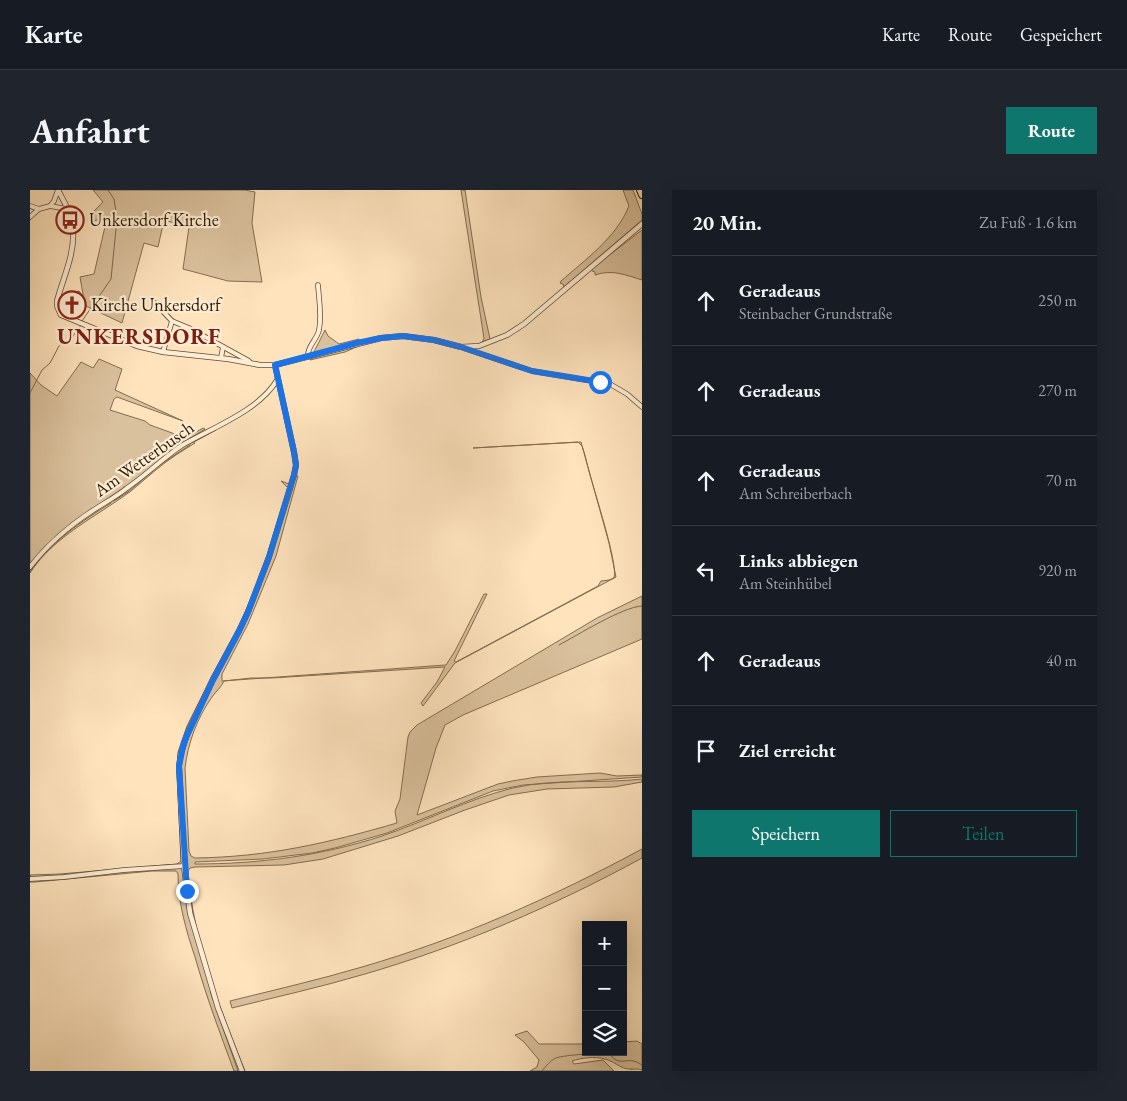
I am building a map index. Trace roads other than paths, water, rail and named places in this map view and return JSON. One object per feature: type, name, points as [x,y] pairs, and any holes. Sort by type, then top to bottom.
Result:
[{"type":"highway","points":[[640,190],[642,196]]},
{"type":"street","points":[[50,206],[58,190]]},
{"type":"street","points":[[58,190],[73,226],[73,236],[57,306],[63,317],[137,346],[163,352],[221,358],[260,365],[275,365],[381,338],[403,336],[434,340],[461,347],[532,371],[610,384],[627,394],[642,407]]},
{"type":"street","points":[[30,206],[39,209]]},
{"type":"street","points":[[30,217],[39,209],[50,206],[67,209]]},
{"type":"street","points":[[461,347],[479,346],[507,335],[524,324],[640,226]]},
{"type":"street","points":[[310,355],[308,351],[318,333],[320,322],[318,285]]},
{"type":"street","points":[[155,303],[172,321],[189,328],[249,362]]},
{"type":"street","points":[[163,352],[172,321]]},
{"type":"street","points":[[479,346],[479,353]]},
{"type":"street","points":[[221,358],[223,347]]},
{"type":"street","points":[[242,1071],[218,1008],[190,913],[184,866],[179,766],[184,742],[248,612],[269,557],[294,475],[296,465],[294,452],[275,365]]},
{"type":"street","name":"Am Wetterbusch","points":[[30,567],[48,547],[81,518],[121,493],[180,447],[232,419],[264,395],[277,380]]},
{"type":"street","points":[[30,879],[64,878],[124,870],[184,866]]},
{"type":"waterway","points":[[82,321],[111,279],[117,219],[114,199],[108,190]]},
{"type":"waterway","points":[[60,345],[71,339],[81,325]]},
{"type":"waterway","points":[[30,393],[42,370],[50,363],[59,346]]},
{"type":"waterway","points":[[194,442],[216,430]]},
{"type":"waterway","points":[[157,467],[190,445]]},
{"type":"waterway","points":[[114,501],[128,492],[155,469]]},
{"type":"waterway","points":[[30,572],[56,542],[111,503]]},
{"type":"waterway","points":[[559,645],[612,616],[642,606]]},
{"type":"waterway","points":[[542,1071],[556,1058],[583,1054],[606,1054],[615,1060],[634,1061],[642,1065]]},
{"type":"place","name":"Unkersdorf Kirche","points":[[70,220]]},
{"type":"place","name":"Kirche Unkersdorf","points":[[72,305]]},
{"type":"district","name":"UNKERSDORF","points":[[139,336]]}]
